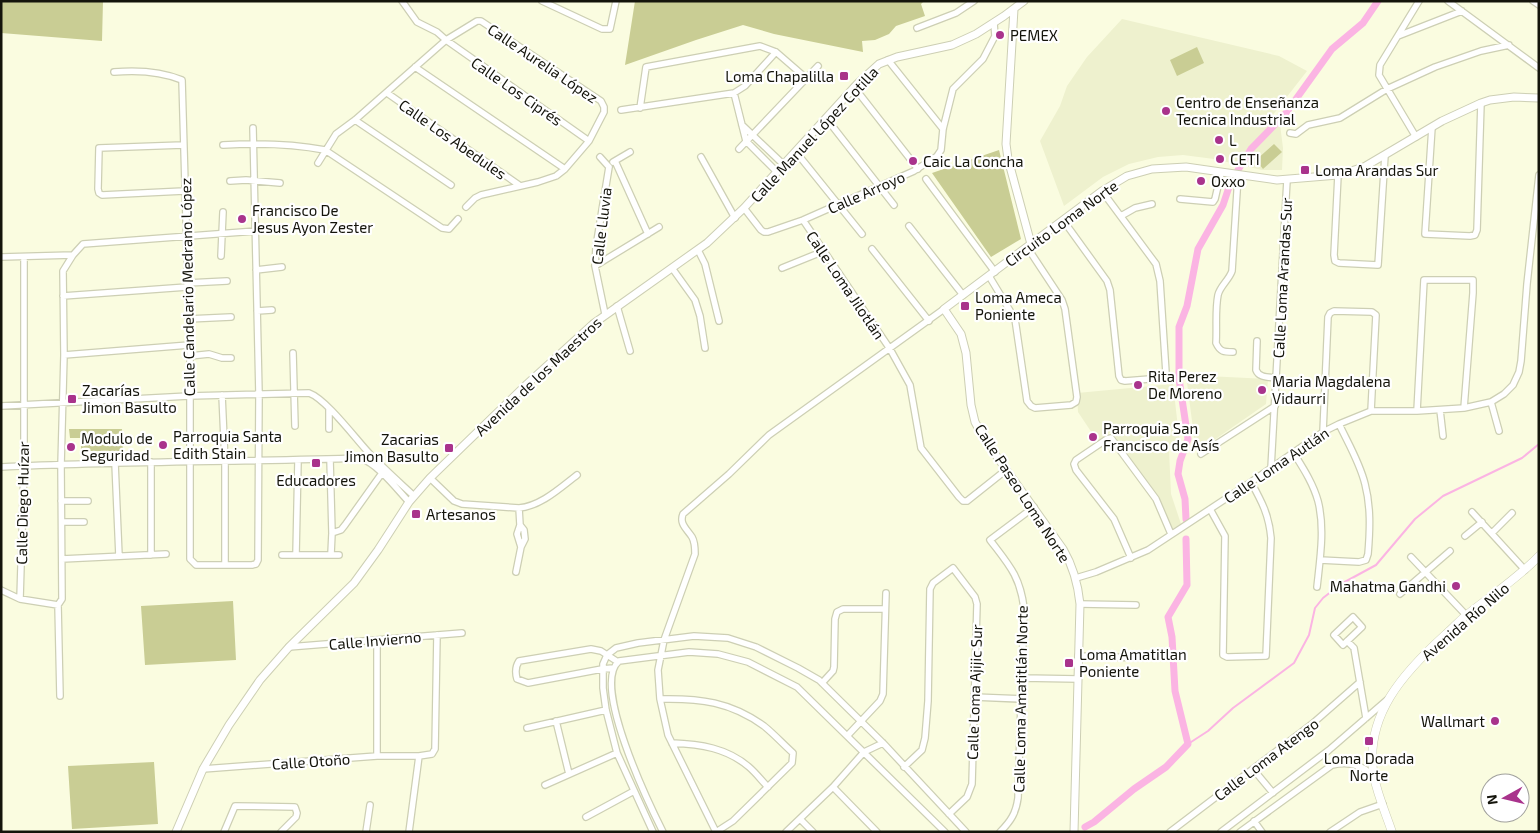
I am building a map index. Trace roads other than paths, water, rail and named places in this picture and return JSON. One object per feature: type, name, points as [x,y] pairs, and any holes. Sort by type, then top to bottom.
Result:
[{"type":"main road","name":"Avenida Río Nilo","points":[[1392,832],[1374,777],[1373,753],[1376,731],[1388,699],[1429,648],[1466,615],[1525,570],[1539,556]]},
{"type":"main road","points":[[1525,570],[1539,567]]},
{"type":"street","points":[[542,1],[602,29],[610,28],[616,1]]},
{"type":"street","points":[[917,28],[956,13],[974,1]]},
{"type":"street","name":"Calle Manuel López Cotilla","points":[[672,268],[698,250],[735,218],[854,87],[879,64],[897,57],[952,45],[976,34],[1024,1]]},
{"type":"street","points":[[1416,137],[1379,75],[1380,65],[1419,1]]},
{"type":"street","points":[[1448,1],[1539,68]]},
{"type":"street","points":[[1533,1],[1539,5]]},
{"type":"street","name":"Calle Los Ciprés","points":[[405,3],[417,22],[437,32],[589,141]]},
{"type":"street","points":[[926,179],[992,274],[1015,319],[1027,401],[1030,406],[1036,408],[1071,405],[1076,402],[1077,397],[1065,310],[1062,300],[1029,245],[1008,159],[1006,144],[1014,9]]},
{"type":"street","points":[[1398,36],[1462,11]]},
{"type":"street","name":"Calle Aurelia López","points":[[446,40],[477,21],[481,21],[601,101],[604,106],[604,112],[589,141]]},
{"type":"street","name":"Calle Arroyo","points":[[744,208],[764,232],[803,220],[879,187],[918,169],[937,156],[941,150],[943,130],[953,89],[984,59],[995,36],[994,22]]},
{"type":"street","points":[[318,163],[336,134],[387,93],[446,40]]},
{"type":"street","points":[[640,108],[645,68],[647,66],[755,45],[776,52],[806,78]]},
{"type":"street","points":[[1290,133],[1296,134],[1308,126],[1340,118],[1387,89],[1435,67],[1480,51],[1509,45]]},
{"type":"street","points":[[621,110],[734,93],[745,86],[776,52]]},
{"type":"street","points":[[888,60],[943,130]]},
{"type":"street","points":[[739,149],[818,66]]},
{"type":"street","points":[[415,67],[565,169]]},
{"type":"street","name":"Calle Candelario Medrano López","points":[[114,72],[138,70],[182,80],[190,356],[190,559],[196,565],[225,565]]},
{"type":"street","points":[[854,87],[918,169]]},
{"type":"street","name":"Calle Los Abedules","points":[[387,93],[519,185]]},
{"type":"street","points":[[734,93],[746,141],[777,172]]},
{"type":"street","name":"Circuito Loma Norte","points":[[664,640],[695,554],[694,542],[682,521],[683,514],[729,474],[769,435],[929,321],[1102,191],[1127,176],[1152,169],[1186,167],[1238,176],[1277,180],[1338,175],[1364,167],[1432,127],[1482,103],[1514,97],[1539,98]]},
{"type":"street","points":[[1432,127],[1425,234],[1475,235],[1477,230],[1482,103]]},
{"type":"street","points":[[826,118],[894,205]]},
{"type":"street","points":[[355,120],[451,185]]},
{"type":"street","points":[[742,125],[784,165]]},
{"type":"street","points":[[222,395],[225,462],[225,565],[256,564],[258,560],[259,394],[253,128]]},
{"type":"street","points":[[466,208],[474,198],[481,195],[556,176],[565,169],[589,141]]},
{"type":"street","points":[[183,145],[99,148],[98,189],[102,195],[184,191]]},
{"type":"street","points":[[223,145],[312,147],[325,150],[446,230],[449,230],[458,219]]},
{"type":"street","points":[[600,157],[609,166],[630,152]]},
{"type":"street","points":[[796,152],[862,234]]},
{"type":"street","points":[[1338,175],[1335,261],[1378,266],[1385,155]]},
{"type":"street","points":[[701,158],[735,218]]},
{"type":"street","points":[[615,161],[648,234]]},
{"type":"street","name":"Calle Lluvia","points":[[605,314],[595,266],[597,238],[609,166]]},
{"type":"street","points":[[1180,199],[1213,202],[1221,173]]},
{"type":"street","name":"Calle Loma Autlán","points":[[1076,578],[1150,552],[1171,534],[1323,432],[1339,424],[1370,411],[1464,408],[1491,402],[1504,394],[1513,385],[1519,372],[1521,361],[1539,175]]},
{"type":"street","points":[[1233,352],[1223,352],[1218,349],[1216,334],[1218,297],[1232,271],[1238,176]]},
{"type":"street","name":"Calle Loma Arandas Sur","points":[[1272,468],[1287,180]]},
{"type":"street","points":[[230,181],[280,183]]},
{"type":"street","points":[[1063,220],[1107,281],[1110,290],[1121,380],[1165,376],[1158,271],[1152,257],[1102,191]]},
{"type":"street","points":[[1121,216],[1135,208],[1152,204]]},
{"type":"street","points":[[221,256],[223,212]]},
{"type":"street","name":"Calle Loma Jilotlán","points":[[803,220],[890,349],[910,385],[921,448],[963,500],[967,501],[1006,470]]},
{"type":"street","points":[[909,226],[964,295]]},
{"type":"street","points":[[60,696],[58,605],[62,599],[60,465],[64,354],[63,271],[83,244],[282,228]]},
{"type":"street","points":[[595,266],[659,228]]},
{"type":"street","points":[[872,249],[929,321]]},
{"type":"street","points":[[698,250],[706,264],[719,321]]},
{"type":"street","points":[[782,268],[824,251]]},
{"type":"street","points":[[1,257],[73,255]]},
{"type":"street","name":"Calle Diego Huízar","points":[[20,599],[24,466],[24,256]]},
{"type":"street","points":[[256,270],[282,268]]},
{"type":"street","points":[[672,268],[695,300],[700,316],[705,348]]},
{"type":"street","name":"Avenida de los Maestros","points":[[176,832],[203,769],[260,680],[289,647],[358,578],[411,499],[430,478],[527,384],[605,314],[672,268]]},
{"type":"street","points":[[1417,411],[1424,280],[1473,280],[1464,408]]},
{"type":"street","points":[[63,296],[226,281]]},
{"type":"street","points":[[617,306],[630,351]]},
{"type":"street","name":"Calle Paseo Loma Norte","points":[[944,309],[961,334],[966,352],[971,405],[976,422],[985,440],[1063,549],[1076,578],[1080,604],[1074,832]]},
{"type":"street","points":[[257,311],[272,310]]},
{"type":"street","points":[[1323,432],[1328,317],[1330,312],[1372,312],[1376,315],[1370,411]]},
{"type":"street","points":[[188,319],[231,317]]},
{"type":"street","points":[[1258,341],[1257,373],[1261,376],[1276,378]]},
{"type":"street","points":[[64,354],[189,345]]},
{"type":"street","points":[[293,353],[295,426]]},
{"type":"street","points":[[190,356],[209,354],[222,358],[231,358]]},
{"type":"street","points":[[1,406],[189,396],[309,393],[314,395],[329,409],[382,473],[411,499]]},
{"type":"street","points":[[1491,402],[1499,431]]},
{"type":"street","points":[[1201,454],[1275,406]]},
{"type":"street","points":[[329,409],[330,429]]},
{"type":"street","points":[[1440,410],[1443,436]]},
{"type":"street","points":[[1320,560],[1359,562],[1366,560],[1368,554],[1370,532],[1369,508],[1365,484],[1358,462],[1339,424]]},
{"type":"street","points":[[1131,558],[1114,519],[1076,470],[1074,464],[1076,460],[1111,438],[1156,498],[1171,534]]},
{"type":"street","points":[[1293,452],[1312,483],[1318,502],[1321,521],[1317,587]]},
{"type":"street","points":[[1,467],[151,462],[298,461],[369,457]]},
{"type":"street","points":[[369,457],[411,499]]},
{"type":"street","points":[[330,459],[331,554]]},
{"type":"street","points":[[296,555],[298,461]]},
{"type":"street","points":[[151,462],[151,555]]},
{"type":"street","points":[[115,463],[120,556]]},
{"type":"street","points":[[332,533],[341,530],[346,525],[382,473]]},
{"type":"street","points":[[430,478],[454,501],[462,504],[519,508],[526,507],[548,497],[577,475]]},
{"type":"street","points":[[1210,509],[1225,536],[1223,655],[1227,657],[1266,656],[1270,523],[1266,510],[1251,482]]},
{"type":"street","points":[[61,501],[88,501]]},
{"type":"street","name":"Calle Loma Amatitlán Norte","points":[[1000,832],[1012,820],[1018,798],[1024,608],[1022,593],[1014,572],[990,540],[1034,507]]},
{"type":"street","points":[[516,572],[521,547],[525,539],[524,530],[520,525],[519,508]]},
{"type":"street","points":[[1472,512],[1525,570]]},
{"type":"street","points":[[1492,534],[1512,513]]},
{"type":"street","points":[[62,522],[84,522]]},
{"type":"street","points":[[1465,536],[1482,522]]},
{"type":"street","points":[[1400,594],[1450,551]]},
{"type":"street","points":[[62,559],[166,554]]},
{"type":"street","points":[[282,555],[339,555]]},
{"type":"street","points":[[1411,557],[1466,615]]},
{"type":"street","name":"Calle Loma Ajijic Sur","points":[[904,767],[922,750],[925,738],[928,701],[931,586],[953,568],[975,597],[977,604],[972,784],[967,798],[949,814]]},
{"type":"street","points":[[1,590],[20,599],[58,605]]},
{"type":"street","points":[[848,735],[880,701],[883,694],[886,593]]},
{"type":"street","points":[[1080,604],[1136,606]]},
{"type":"street","points":[[822,683],[833,671],[834,667],[835,619],[837,612],[843,609],[885,609]]},
{"type":"street","points":[[1353,617],[1362,627],[1348,641],[1343,645],[1334,635],[1353,617]]},
{"type":"street","name":"Calle Invierno","points":[[289,647],[462,633]]},
{"type":"street","points":[[409,832],[419,756],[432,754],[435,749],[437,635]]},
{"type":"street","points":[[658,831],[634,791],[617,753],[606,710],[602,669],[607,655],[616,648],[638,643],[694,636],[728,638],[756,647],[798,668],[822,683],[883,743],[966,832]]},
{"type":"street","points":[[377,640],[377,756]]},
{"type":"street","points":[[660,699],[705,700],[734,708],[764,726],[793,753],[792,763],[734,821],[716,832],[672,743],[663,717],[660,699],[658,670],[664,640]]},
{"type":"street","points":[[1348,641],[1354,648],[1366,718]]},
{"type":"street","points":[[613,668],[528,683],[517,679],[515,673],[519,662],[591,649],[601,651],[618,662]]},
{"type":"street","points":[[658,831],[622,737],[613,690],[613,668],[618,662],[630,658],[689,652],[718,654],[748,662],[797,687],[945,832]]},
{"type":"street","points":[[1078,656],[1143,658]]},
{"type":"street","points":[[1022,678],[1078,679]]},
{"type":"street","name":"Calle Loma Atengo","points":[[1171,831],[1329,711],[1360,682]]},
{"type":"street","points":[[974,697],[1021,699]]},
{"type":"street","points":[[1221,832],[1329,750],[1388,699]]},
{"type":"street","points":[[527,728],[606,710]]},
{"type":"street","points":[[556,721],[569,774]]},
{"type":"street","points":[[672,743],[701,744],[720,749],[749,766],[768,787]]},
{"type":"street","points":[[786,832],[833,787],[864,752],[883,743]]},
{"type":"street","points":[[545,785],[617,753]]},
{"type":"street","name":"Calle Otoño","points":[[203,769],[377,756],[419,756]]},
{"type":"street","points":[[1240,832],[1332,764],[1357,765],[1374,777]]},
{"type":"street","points":[[1253,769],[1273,792]]},
{"type":"street","points":[[833,787],[877,832]]},
{"type":"street","points":[[586,817],[634,791]]},
{"type":"street","points":[[1334,831],[1360,812],[1383,804]]},
{"type":"street","points":[[366,832],[370,805]]},
{"type":"street","points":[[224,832],[235,806],[294,807],[297,813],[296,817],[282,832]]},
{"type":"street","points":[[800,819],[813,832]]},
{"type":"street","points":[[1254,821],[1262,832]]},
{"type":"waterway","points":[[1238,170],[1251,149],[1286,113],[1332,49],[1363,23],[1378,1]]},
{"type":"waterway","points":[[1186,519],[1185,499],[1178,474],[1180,461],[1188,439],[1179,379],[1179,327],[1187,306],[1198,249],[1223,205],[1229,187]]},
{"type":"waterway","points":[[1188,744],[1208,731],[1233,708],[1294,663],[1309,635],[1315,608],[1323,598],[1341,584],[1376,565],[1415,519],[1443,496],[1522,458],[1539,444]]},
{"type":"waterway","points":[[1085,827],[1166,767],[1188,744],[1175,691],[1172,637],[1168,617],[1187,585],[1186,539]]},
{"type":"place","name":"PEMEX","points":[[1000,35]]},
{"type":"place","name":"Loma Chapalilla","points":[[844,76]]},
{"type":"place","name":"Centro de Enseñanza Tecnica Industrial","points":[[1166,111]]},
{"type":"place","name":"L","points":[[1219,140]]},
{"type":"place","name":"CETI","points":[[1220,159]]},
{"type":"place","name":"Caic La Concha","points":[[913,161]]},
{"type":"place","name":"Loma Arandas Sur","points":[[1305,170]]},
{"type":"place","name":"Oxxo","points":[[1201,181]]},
{"type":"place","name":"Francisco De Jesus Ayon Zester","points":[[242,219]]},
{"type":"place","name":"Loma Ameca Poniente","points":[[965,306]]},
{"type":"place","name":"Rita Perez De Moreno","points":[[1138,385]]},
{"type":"place","name":"Maria Magdalena Vidaurri","points":[[1262,390]]},
{"type":"place","name":"Zacarías Jimon Basulto","points":[[72,399]]},
{"type":"place","name":"Parroquia San Francisco de Asís","points":[[1093,437]]},
{"type":"place","name":"Parroquia Santa Edith Stain","points":[[163,445]]},
{"type":"place","name":"Modulo de Seguridad","points":[[71,447]]},
{"type":"place","name":"Zacarias Jimon Basulto","points":[[449,448]]},
{"type":"place","name":"Educadores","points":[[316,463]]},
{"type":"place","name":"Artesanos","points":[[416,514]]},
{"type":"place","name":"Mahatma Gandhi","points":[[1456,586]]},
{"type":"place","name":"Loma Amatitlan Poniente","points":[[1069,663]]},
{"type":"place","name":"Wallmart","points":[[1495,721]]},
{"type":"place","name":"Loma Dorada Norte","points":[[1369,741]]}]
